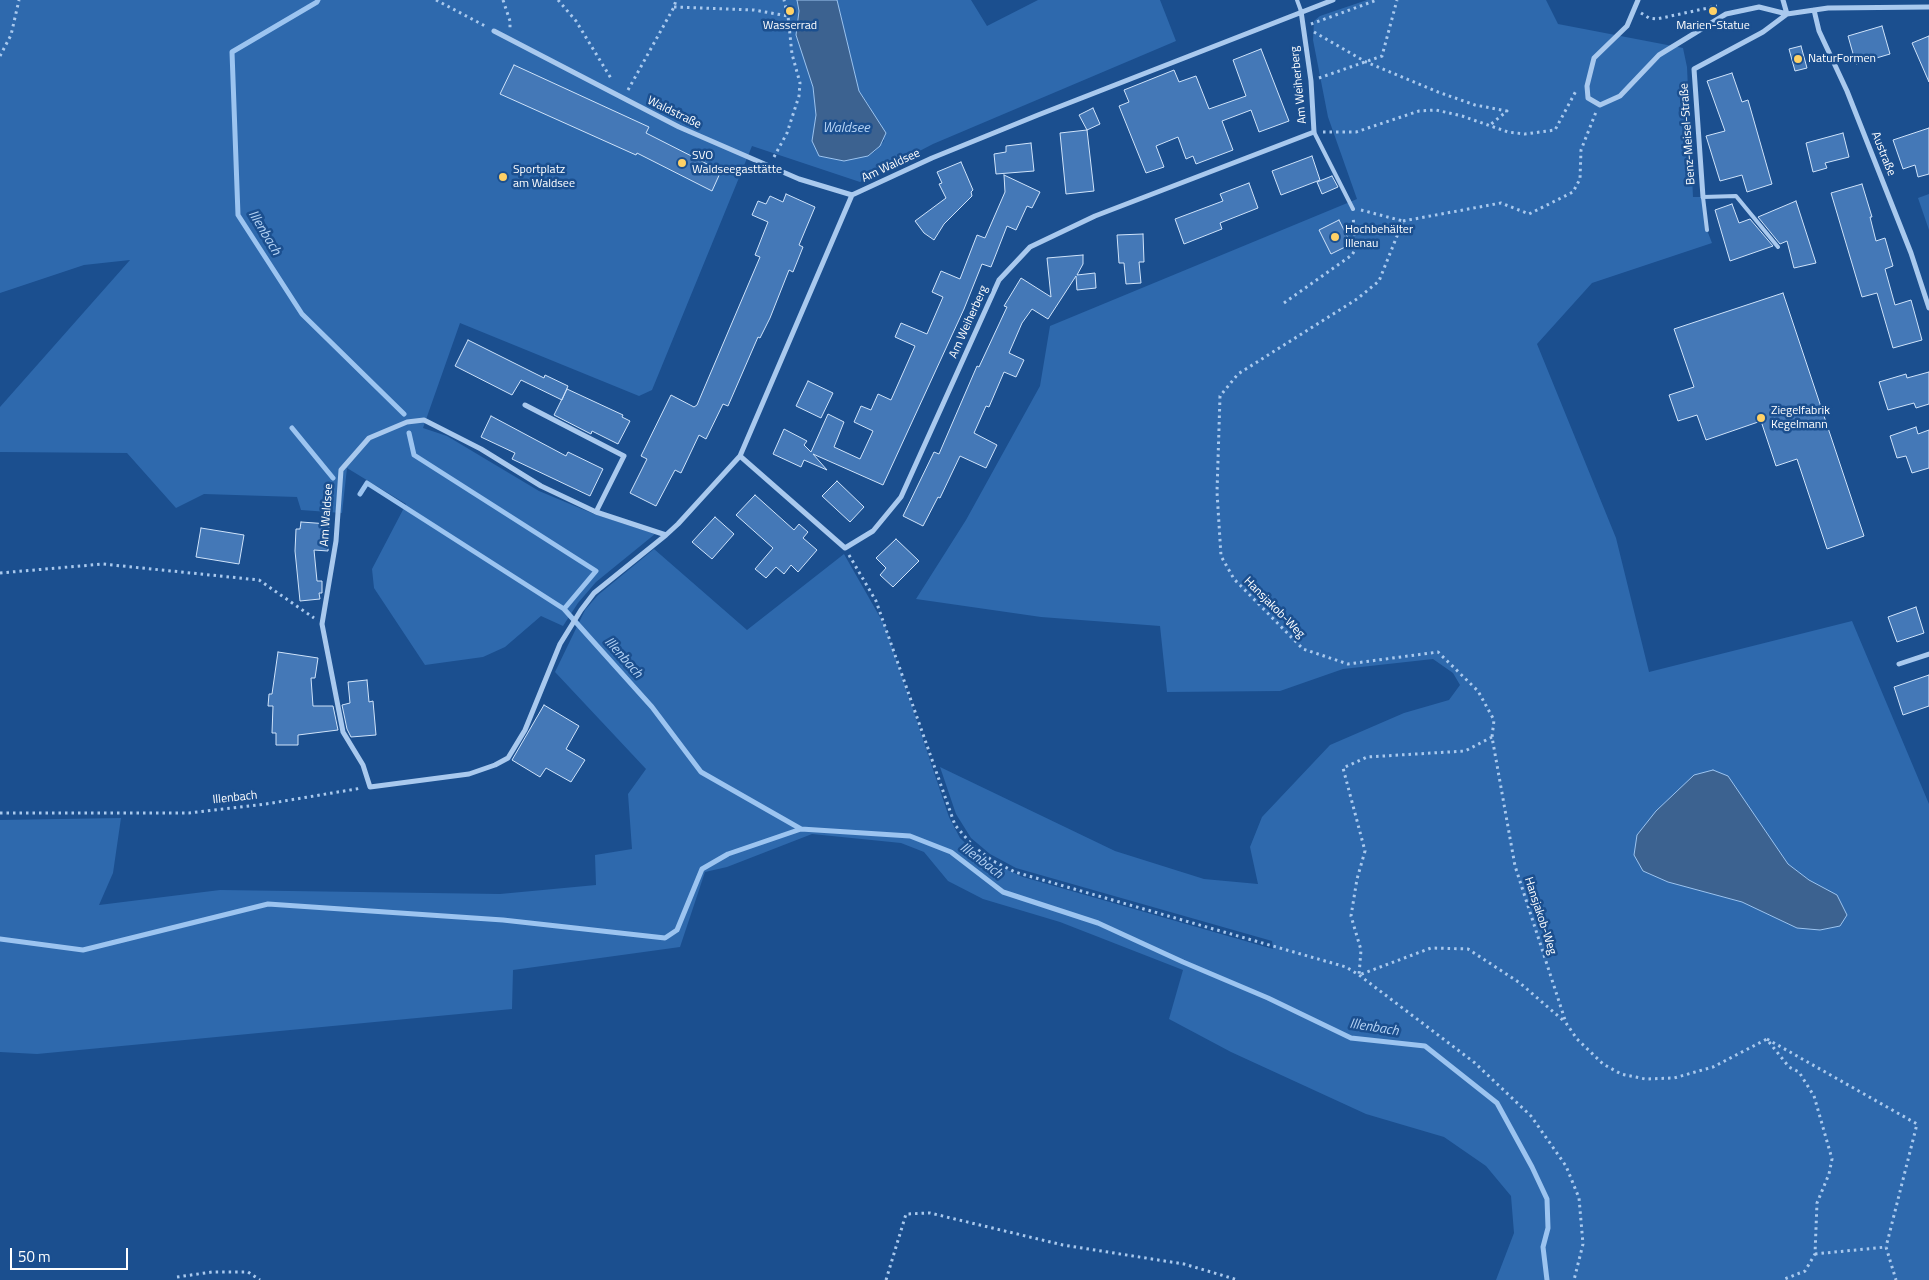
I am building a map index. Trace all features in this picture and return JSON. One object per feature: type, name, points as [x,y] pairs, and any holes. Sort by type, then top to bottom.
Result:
[{"type":"street","name":"Am Waldsee","points":[[666,535],[596,512],[541,486],[481,449],[424,420],[407,422],[369,438],[340,470],[336,541],[322,624],[343,732],[364,765],[370,787],[469,774],[495,765],[508,758],[525,730],[560,644],[594,593],[666,535],[740,456],[852,195],[932,158],[1333,0]]},
{"type":"street","points":[[1638,0],[1627,26],[1594,58],[1587,86],[1588,98],[1600,106],[1620,96],[1659,55],[1726,14],[1759,7],[1787,14],[1783,0]]},
{"type":"street","name":"Benz-Meisel-Straße","points":[[1703,197],[1694,69],[1763,32],[1787,14],[1814,10],[1929,7]]},
{"type":"street","name":"Austraße","points":[[1814,10],[1820,31],[1847,91],[1911,253],[1929,308]]},
{"type":"street","name":"Am Weiherberg","points":[[845,548],[873,531],[901,497],[999,280],[1030,247],[1095,216],[1314,132],[1311,81],[1301,11]]},
{"type":"street","name":"Waldstraße","points":[[494,31],[679,128],[799,180],[852,195]]},
{"type":"street","points":[[525,405],[624,456],[596,512]]},
{"type":"street","points":[[740,456],[845,548]]},
{"type":"street","points":[[1898,664],[1929,654]]},
{"type":"lane","points":[[1297,0],[1301,11]]},
{"type":"lane","points":[[1314,132],[1353,208]]},
{"type":"lane","name":"Benz-Meisel-Straße","points":[[1703,197],[1736,196],[1778,247]]},
{"type":"lane","points":[[1703,197],[1707,230]]},
{"type":"path","points":[[0,56],[11,34],[19,0]]},
{"type":"path","points":[[436,0],[494,31]]},
{"type":"path","points":[[504,0],[510,21],[510,40]]},
{"type":"path","points":[[558,0],[576,21],[623,98],[674,7],[676,0]]},
{"type":"path","points":[[770,167],[787,132],[799,96],[800,83],[792,54],[788,16],[784,0]]},
{"type":"path","points":[[1303,26],[1377,0]]},
{"type":"path","points":[[1311,81],[1382,56],[1397,0]]},
{"type":"path","points":[[1657,23],[1657,19],[1724,5]]},
{"type":"path","points":[[674,7],[754,10],[788,16]]},
{"type":"path","points":[[1303,26],[1366,62],[1456,99],[1507,111],[1490,126]]},
{"type":"path","points":[[1314,132],[1356,132],[1419,111],[1436,110],[1448,112],[1508,132],[1525,134],[1555,130],[1576,89],[1587,86]]},
{"type":"path","points":[[1284,303],[1352,254],[1356,248],[1353,208],[1403,221],[1501,203],[1529,214],[1574,192],[1580,179],[1581,150],[1600,106]]},
{"type":"path","name":"Hansjakob-Weg","points":[[1403,221],[1378,281],[1357,299],[1238,374],[1220,396],[1217,492],[1221,556],[1234,579],[1303,649],[1348,664],[1438,652],[1478,691],[1494,720],[1492,737],[1515,866],[1566,1023],[1577,1039],[1603,1064],[1621,1074],[1645,1079],[1674,1078],[1713,1066],[1767,1039]]},
{"type":"path","points":[[845,548],[876,601],[956,825],[973,846],[993,861],[1015,872],[1346,967],[1359,975],[1474,1063],[1531,1116],[1566,1166],[1579,1198],[1583,1244],[1574,1280]]},
{"type":"path","points":[[0,573],[102,564],[259,580],[322,624]]},
{"type":"path","points":[[1359,975],[1360,950],[1351,916],[1357,878],[1365,851],[1343,768],[1367,757],[1465,751],[1492,737]]},
{"type":"path","name":"Illenbach","points":[[0,813],[189,813],[266,804],[370,787]]},
{"type":"path","points":[[1359,975],[1431,948],[1468,949],[1520,983],[1566,1023]]},
{"type":"path","points":[[1767,1039],[1918,1124],[1886,1247],[1896,1280]]},
{"type":"path","points":[[1767,1039],[1789,1067],[1799,1072],[1814,1096],[1832,1160],[1829,1174],[1817,1203],[1815,1254],[1805,1271],[1782,1280]]},
{"type":"path","points":[[886,1280],[906,1214],[930,1213],[1063,1245],[1184,1264],[1238,1280]]},
{"type":"path","points":[[1815,1254],[1886,1247]]},
{"type":"path","points":[[177,1277],[212,1272],[248,1272],[260,1280]]},
{"type":"shaded area","points":[[0,0],[797,0],[799,11],[797,35],[813,87],[816,115],[812,141],[874,152],[884,141],[870,107],[859,91],[837,0],[971,0],[987,26],[1038,0],[1160,0],[1176,41],[933,144],[860,182],[752,146],[652,390],[639,396],[460,323],[423,428],[447,436],[539,491],[594,514],[655,534],[596,582],[578,603],[563,626],[541,616],[505,647],[483,657],[425,665],[374,588],[372,569],[406,504],[347,468],[342,513],[301,510],[297,497],[204,494],[176,508],[127,453],[0,452],[0,407],[130,260],[84,265],[0,293]]},
{"type":"shaded area","points":[[1367,0],[1546,0],[1558,24],[1683,48],[1687,67],[1693,197],[1703,197],[1707,230],[1712,243],[1592,283],[1537,344],[1616,538],[1649,672],[1852,621],[1929,804],[1929,1280],[1496,1280],[1514,1233],[1511,1196],[1486,1166],[1444,1137],[1366,1114],[1231,1052],[1169,1019],[1183,970],[1060,922],[983,899],[948,881],[924,852],[901,843],[812,834],[727,867],[705,872],[680,947],[513,970],[512,1009],[37,1054],[0,1052],[0,820],[121,818],[113,873],[99,905],[220,890],[500,894],[596,885],[595,855],[632,849],[628,794],[646,769],[555,672],[585,610],[598,595],[654,549],[747,630],[844,554],[885,626],[949,817],[960,838],[981,858],[1023,877],[1273,949],[1272,941],[1016,868],[990,854],[971,838],[956,814],[940,767],[1115,851],[1204,879],[1258,884],[1250,847],[1262,817],[1330,745],[1404,713],[1449,700],[1460,685],[1453,673],[1433,659],[1343,669],[1280,691],[1167,692],[1160,626],[1041,617],[916,599],[966,520],[1040,386],[1050,326],[1357,199],[1328,117],[1313,40],[1314,21],[1320,16]],"holes":[[[1728,776],[1788,864],[1809,880],[1797,928],[1742,902],[1668,882],[1656,811],[1674,795]]]},
{"type":"shaded area","points":[[1929,194],[1929,230],[1918,198]]},
{"type":"water","name":"Waldsee","points":[[797,0],[837,0],[859,91],[886,133],[880,146],[868,156],[844,161],[819,156],[812,141],[816,115],[813,87],[796,35],[799,11]]},
{"type":"water","points":[[1713,770],[1728,776],[1788,864],[1809,880],[1837,895],[1847,915],[1840,926],[1820,930],[1797,928],[1742,902],[1668,882],[1643,871],[1634,855],[1637,835],[1656,811],[1694,775]]},
{"type":"building","points":[[1882,26],[1890,54],[1856,64],[1848,36]]},
{"type":"building","points":[[1929,36],[1929,82],[1912,43]]},
{"type":"building","name":"NaturFormen","points":[[1801,46],[1807,68],[1795,71],[1789,49]]},
{"type":"building","points":[[1261,49],[1289,121],[1259,132],[1251,110],[1222,121],[1233,150],[1196,164],[1193,156],[1186,159],[1178,137],[1156,146],[1164,167],[1146,173],[1119,106],[1129,102],[1124,90],[1174,70],[1179,82],[1196,76],[1209,109],[1246,96],[1233,60]]},
{"type":"building","points":[[514,65],[649,127],[646,133],[721,171],[712,191],[637,153],[636,155],[500,94]]},
{"type":"building","points":[[1732,73],[1742,102],[1748,100],[1772,184],[1747,192],[1742,175],[1720,181],[1706,136],[1725,131],[1707,81]]},
{"type":"building","points":[[1093,108],[1100,124],[1087,130],[1079,115]]},
{"type":"building","points":[[1929,128],[1929,174],[1918,177],[1915,165],[1903,169],[1893,140]]},
{"type":"building","points":[[1087,130],[1094,191],[1066,194],[1060,133]]},
{"type":"building","points":[[1843,133],[1849,157],[1825,163],[1827,168],[1813,172],[1806,143]]},
{"type":"building","points":[[1031,143],[1034,171],[996,174],[994,154],[1006,152],[1006,146]]},
{"type":"building","points":[[1312,156],[1320,180],[1281,195],[1272,171]]},
{"type":"building","points":[[961,162],[973,190],[971,192],[972,196],[944,224],[934,240],[924,233],[915,221],[946,198],[939,184],[942,183],[937,172]]},
{"type":"building","points":[[1004,175],[1040,192],[1032,208],[1027,206],[1016,230],[1007,226],[991,267],[982,264],[964,309],[883,485],[813,454],[827,470],[804,460],[801,467],[773,454],[784,429],[807,441],[804,445],[811,452],[828,414],[844,422],[834,447],[860,459],[873,431],[854,422],[861,406],[871,410],[878,394],[891,400],[915,346],[895,337],[901,323],[927,334],[943,297],[932,292],[941,271],[960,279],[977,235],[985,238],[1005,192]]},
{"type":"building","points":[[1332,176],[1338,187],[1322,194],[1317,182]]},
{"type":"building","points":[[1249,183],[1258,208],[1220,223],[1222,229],[1184,244],[1175,219],[1223,201],[1220,194]]},
{"type":"building","points":[[1862,184],[1872,217],[1870,217],[1876,241],[1885,238],[1893,266],[1885,269],[1895,305],[1911,300],[1922,340],[1893,348],[1877,293],[1862,297],[1831,193]]},
{"type":"building","points":[[786,194],[815,207],[799,245],[803,247],[793,272],[789,270],[770,318],[760,338],[758,337],[728,406],[723,404],[706,439],[699,435],[681,473],[675,470],[656,506],[630,493],[647,459],[641,456],[671,395],[694,407],[697,405],[760,257],[755,255],[768,222],[752,215],[758,201],[766,204],[770,196],[783,202]]},
{"type":"building","points":[[1796,201],[1816,263],[1794,268],[1787,241],[1780,244],[1758,217]]},
{"type":"building","points":[[1732,204],[1739,223],[1750,219],[1773,246],[1730,261],[1715,210]]},
{"type":"building","name":"Hochbehälter Illenau","points":[[1339,220],[1351,244],[1331,254],[1319,230]]},
{"type":"building","points":[[1143,234],[1144,262],[1139,262],[1141,283],[1126,284],[1124,263],[1119,263],[1117,235]]},
{"type":"building","points":[[1083,255],[1083,264],[1077,275],[1095,273],[1096,288],[1077,290],[1076,276],[1048,319],[1032,309],[1022,323],[1009,353],[1024,360],[1016,377],[1004,372],[989,407],[986,406],[974,433],[997,445],[986,468],[960,456],[940,498],[938,497],[923,526],[903,516],[934,452],[939,454],[977,366],[979,367],[1007,307],[1004,306],[1021,278],[1051,297],[1047,258]]},
{"type":"building","name":"Ziegelfabrik Kegelmann","points":[[1783,293],[1864,536],[1827,549],[1797,459],[1776,466],[1761,421],[1706,440],[1697,415],[1678,421],[1669,395],[1694,387],[1674,329]]},
{"type":"building","points":[[468,340],[544,378],[545,375],[568,386],[562,400],[521,380],[512,395],[455,366]]},
{"type":"building","points":[[1929,372],[1929,404],[1916,408],[1914,403],[1888,410],[1879,382],[1906,374],[1907,378]]},
{"type":"building","points":[[808,381],[833,393],[821,418],[796,406]]},
{"type":"building","points":[[567,389],[623,415],[622,417],[630,421],[618,444],[592,431],[591,434],[554,415]]},
{"type":"building","points":[[491,416],[566,456],[568,452],[603,469],[590,496],[512,459],[515,453],[481,437]]},
{"type":"building","points":[[1916,427],[1918,434],[1929,430],[1929,468],[1912,473],[1906,456],[1897,458],[1890,436]]},
{"type":"building","points":[[837,481],[864,507],[850,522],[822,496]]},
{"type":"building","points":[[755,495],[794,530],[799,524],[808,532],[803,538],[817,550],[798,572],[791,565],[784,574],[776,567],[766,578],[755,569],[773,548],[736,515]]},
{"type":"building","points":[[715,517],[734,534],[712,559],[692,542]]},
{"type":"building","points":[[301,522],[329,524],[328,551],[314,550],[317,581],[322,581],[322,593],[319,593],[320,599],[300,601],[295,551],[296,529],[300,529]]},
{"type":"building","points":[[201,528],[244,535],[239,564],[196,557]]},
{"type":"building","points":[[896,539],[919,561],[893,587],[880,575],[886,568],[876,558]]},
{"type":"building","points":[[1916,607],[1924,633],[1897,642],[1888,617]]},
{"type":"building","points":[[278,652],[318,658],[315,678],[311,678],[313,706],[333,706],[338,730],[298,735],[298,745],[276,745],[276,733],[272,733],[273,706],[268,706],[269,694],[272,694]]},
{"type":"building","points":[[1929,675],[1929,706],[1903,715],[1894,687]]},
{"type":"building","points":[[367,680],[369,702],[373,701],[376,735],[351,737],[347,729],[342,705],[350,703],[348,682]]},
{"type":"building","points":[[544,705],[579,726],[566,749],[585,760],[571,782],[546,768],[540,777],[512,760]]},
{"type":"waterway","name":"Illenbach","points":[[318,0],[232,52],[238,215],[302,314],[404,414]]},
{"type":"waterway","points":[[292,428],[333,478]]},
{"type":"waterway","name":"Illenbach","points":[[409,433],[414,455],[596,571],[564,609],[652,707],[701,772],[801,829],[910,836],[951,852],[1003,892],[1098,923],[1268,998],[1351,1038],[1425,1046],[1497,1103],[1532,1167],[1547,1199],[1548,1228],[1543,1247],[1547,1280]]},
{"type":"waterway","points":[[360,494],[367,483],[564,609]]},
{"type":"waterway","points":[[0,939],[83,950],[268,904],[503,920],[665,938],[677,930],[702,869],[728,854],[801,829]]},
{"type":"place","name":"Wasserrad","points":[[790,11]]},
{"type":"place","name":"Marien-Statue","points":[[1713,11]]},
{"type":"place","name":"NaturFormen","points":[[1798,59]]},
{"type":"place","name":"SVO Waldseegasttätte","points":[[682,163]]},
{"type":"place","name":"Sportplatz am Waldsee","points":[[503,177]]},
{"type":"place","name":"Hochbehälter Illenau","points":[[1335,237]]},
{"type":"place","name":"Ziegelfabrik Kegelmann","points":[[1761,418]]}]
